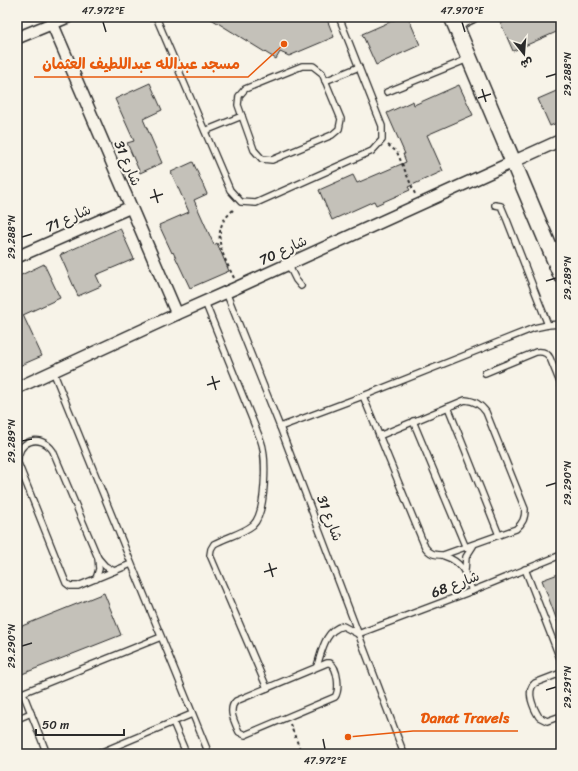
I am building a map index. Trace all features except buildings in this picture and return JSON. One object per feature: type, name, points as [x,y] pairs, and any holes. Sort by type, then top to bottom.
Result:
[{"type":"street","points":[[17,38],[68,17]]},
{"type":"street","points":[[472,17],[454,21],[514,161],[555,246],[561,276]]},
{"type":"street","name":"شارع 31","points":[[52,23],[177,314]]},
{"type":"street","name":"شارع 70","points":[[17,388],[561,140]]},
{"type":"street","name":"شارع 71","points":[[17,257],[131,207]]},
{"type":"lane","points":[[156,17],[230,190],[241,202],[256,202],[372,151],[382,140],[382,126],[339,17]]},
{"type":"lane","points":[[387,92],[469,59]]},
{"type":"lane","points":[[302,66],[313,66],[322,73],[326,81],[341,119],[339,129],[332,135],[272,160],[262,159],[254,150],[238,105],[239,96],[245,88],[302,66]]},
{"type":"lane","points":[[326,81],[359,67]]},
{"type":"lane","points":[[205,131],[242,116]]},
{"type":"lane","points":[[495,205],[500,206],[507,220],[548,325]]},
{"type":"lane","points":[[288,264],[296,280],[301,286]]},
{"type":"lane","name":"شارع 31","points":[[226,292],[280,426],[404,754]]},
{"type":"lane","points":[[205,302],[261,441],[265,459],[262,505],[258,519],[248,528],[214,544],[210,555],[267,688]]},
{"type":"lane","points":[[280,426],[363,396],[534,328],[561,324]]},
{"type":"lane","points":[[485,373],[536,352],[542,352],[550,358],[561,385]]},
{"type":"lane","points":[[53,371],[209,754]]},
{"type":"lane","points":[[363,396],[379,436],[425,547],[429,552],[435,555],[443,555],[516,529],[522,524],[525,516],[525,509],[486,412],[480,405],[473,401],[465,400],[379,436]]},
{"type":"lane","points":[[448,407],[499,535]]},
{"type":"lane","points":[[413,421],[466,548]]},
{"type":"lane","points":[[96,579],[99,569],[98,558],[53,451],[46,443],[41,441],[25,444],[19,453],[18,463],[66,583],[70,586],[78,586],[96,579],[131,564]]},
{"type":"lane","points":[[465,571],[466,557],[474,545]]},
{"type":"lane","points":[[443,555],[456,561],[465,571],[472,590]]},
{"type":"lane","name":"شارع 68","points":[[358,634],[561,555]]},
{"type":"lane","points":[[98,558],[105,566],[114,571]]},
{"type":"lane","points":[[525,569],[558,645],[561,661]]},
{"type":"lane","points":[[317,666],[325,641],[336,628],[343,626],[358,634]]},
{"type":"lane","points":[[47,754],[30,713],[20,694],[161,637]]},
{"type":"lane","points":[[327,662],[333,665],[338,687],[337,694],[331,699],[245,735],[239,732],[231,711],[233,704],[236,701],[317,666],[327,662]]},
{"type":"lane","points":[[561,673],[535,683],[530,692],[539,717],[547,720],[561,716]]},
{"type":"lane","points":[[17,719],[30,713]]},
{"type":"lane","points":[[97,754],[192,714]]},
{"type":"lane","points":[[173,722],[186,753]]},
{"type":"path","points":[[382,140],[397,152],[420,204]]},
{"type":"path","points":[[238,287],[221,250],[219,234],[224,220],[241,202]]},
{"type":"path","points":[[287,717],[302,754]]},
{"type":"place","name":"مسجد عبدالله عبداللطيف العثمان","points":[[284,44]]},
{"type":"place","name":"Danat Travels","points":[[348,737]]}]
